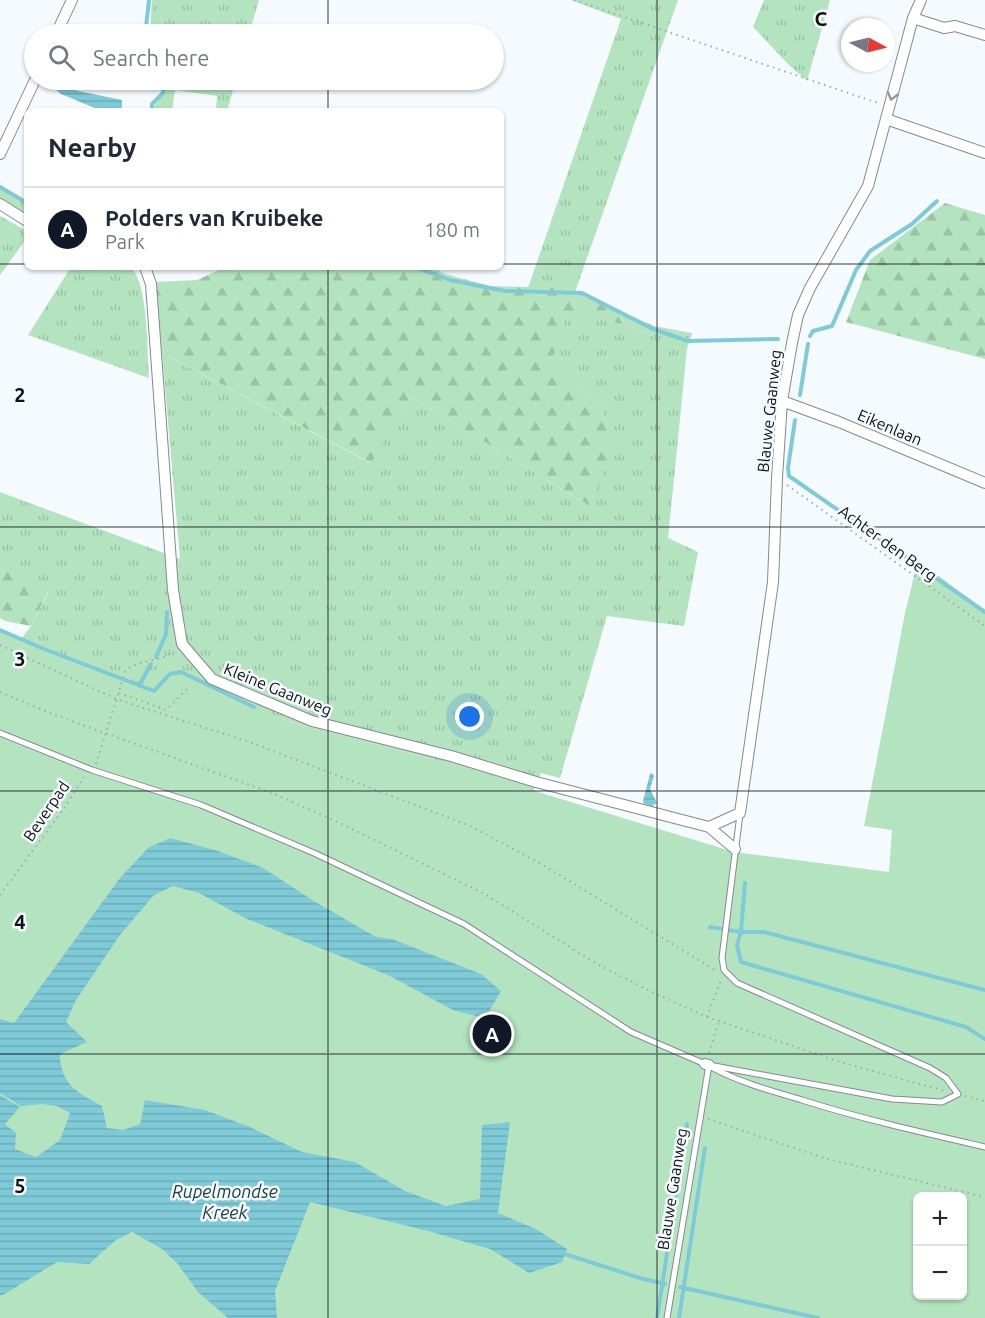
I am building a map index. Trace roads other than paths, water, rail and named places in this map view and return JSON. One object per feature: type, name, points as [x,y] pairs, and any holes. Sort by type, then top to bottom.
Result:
[{"type":"street","points":[[61,24],[72,0]]},
{"type":"street","name":"Blauwe Gaanweg","points":[[740,813],[773,582],[782,400],[786,369],[798,315],[810,288],[868,186],[913,18],[921,0]]},
{"type":"street","points":[[913,18],[944,28],[954,26],[985,34]]},
{"type":"street","points":[[0,154],[30,90]]},
{"type":"street","points":[[886,119],[985,153]]},
{"type":"street","points":[[0,204],[24,219]]},
{"type":"street","name":"Kleine Gaanweg","points":[[147,270],[151,284],[173,590],[182,644],[212,679],[312,721],[451,756],[536,782],[709,827],[735,849]]},
{"type":"street","name":"Eikenlaan","points":[[782,400],[985,483]]},
{"type":"street","points":[[709,827],[740,813]]},
{"type":"lane","points":[[0,733],[92,770],[201,806],[314,853],[464,924],[631,1032],[737,1078],[845,1114],[985,1147]]},
{"type":"lane","points":[[707,1065],[902,1100],[942,1102],[958,1094],[946,1078],[930,1068],[737,983],[724,970],[722,958],[740,813]]},
{"type":"lane","name":"Blauwe Gaanweg","points":[[667,1318],[707,1065]]},
{"type":"water","points":[[56,90],[76,90],[122,100],[122,107],[95,108]]},
{"type":"water","points":[[652,773],[654,776],[650,789],[657,803],[652,806],[644,804],[643,801]]},
{"type":"water","name":"Rupelmondse Kreek","points":[[170,838],[218,851],[263,868],[376,937],[392,939],[481,974],[501,991],[485,1018],[455,1011],[388,975],[247,919],[199,893],[173,886],[154,895],[120,935],[76,1000],[66,1022],[87,1042],[60,1054],[63,1073],[78,1092],[102,1106],[107,1128],[123,1130],[140,1124],[145,1100],[205,1110],[250,1127],[302,1152],[355,1162],[405,1191],[446,1206],[480,1199],[482,1125],[510,1122],[498,1213],[536,1229],[567,1249],[562,1262],[529,1273],[490,1249],[310,1202],[275,1291],[277,1318],[228,1318],[198,1292],[177,1263],[162,1249],[132,1232],[116,1240],[89,1264],[57,1262],[0,1295],[0,1095],[20,1107],[5,1124],[16,1133],[15,1149],[36,1157],[60,1140],[70,1113],[57,1106],[41,1104],[21,1106],[0,1093],[0,1019],[14,1023],[120,878],[148,848]]},
{"type":"waterway","points":[[146,24],[149,0]]},
{"type":"waterway","points":[[152,108],[152,104],[163,90]]},
{"type":"waterway","points":[[0,187],[24,201]]},
{"type":"waterway","points":[[810,336],[813,331],[832,326],[856,270],[870,251],[912,224],[937,201]]},
{"type":"waterway","points":[[423,270],[450,280],[505,291],[582,293],[653,329],[688,341],[778,339]]},
{"type":"waterway","points":[[800,395],[808,344]]},
{"type":"waterway","points":[[795,420],[788,468],[789,476],[985,612]]},
{"type":"waterway","points":[[156,657],[166,634],[167,612]]},
{"type":"waterway","points":[[0,630],[154,691],[170,674],[181,672],[254,707]]},
{"type":"waterway","points":[[139,686],[151,664]]},
{"type":"waterway","points":[[710,927],[741,932],[745,883]]},
{"type":"waterway","points":[[985,990],[764,932],[741,932],[737,945],[741,962],[966,1027],[985,1039]]},
{"type":"waterway","points":[[657,1318],[687,1124]]},
{"type":"waterway","points":[[679,1318],[705,1148]]},
{"type":"waterway","points":[[565,1254],[665,1284]]},
{"type":"waterway","points":[[680,1287],[818,1318]]},
{"type":"place","name":"Polders van Kruibeke","points":[[492,1034]]}]
